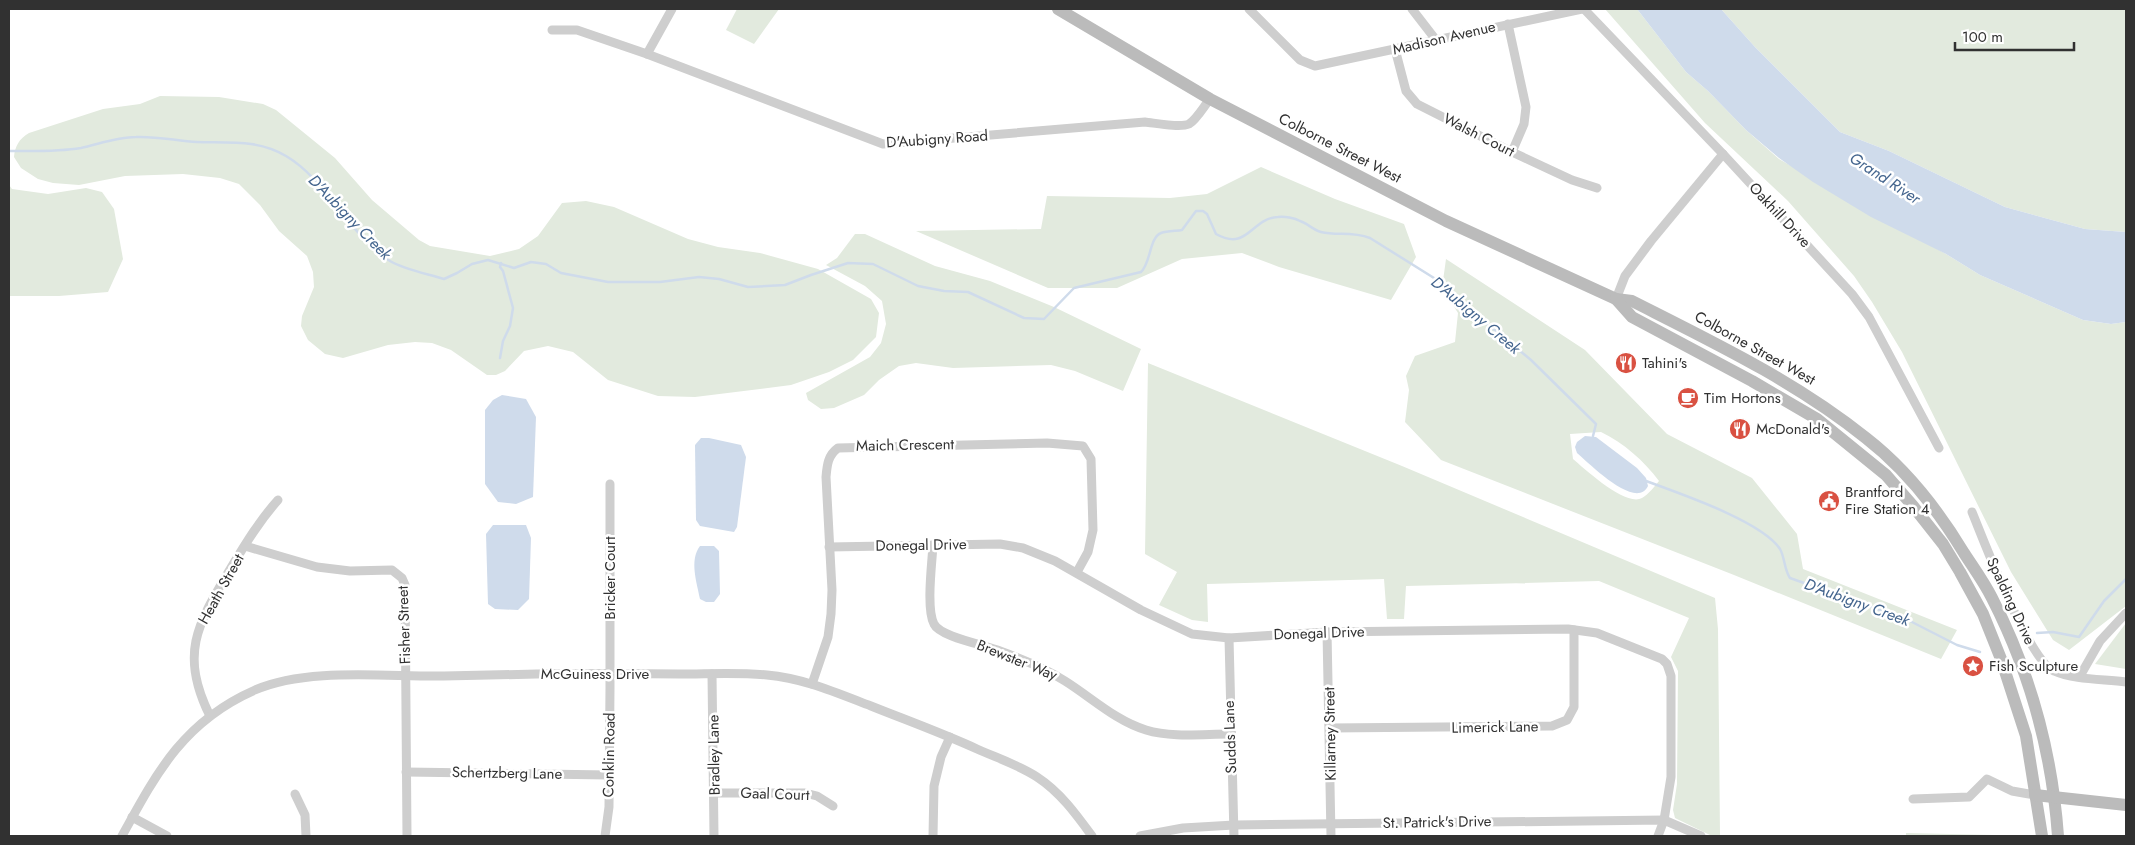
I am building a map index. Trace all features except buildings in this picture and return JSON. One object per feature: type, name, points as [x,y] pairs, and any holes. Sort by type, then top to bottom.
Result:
[{"type":"main road","name":"Colborne Street West","points":[[1058,9],[1210,99],[1446,221],[1616,299],[1632,300],[1763,368],[1807,395],[1867,438],[1904,473],[1933,507],[1991,596],[2028,682],[2042,732],[2056,798],[2058,836]]},
{"type":"main road","name":"Colborne Street West","points":[[1616,299],[1632,317],[1752,381],[1818,419],[1886,475],[1943,544],[1983,614],[2001,659],[2026,736],[2042,836]]},
{"type":"main road","points":[[2035,796],[2126,805]]},
{"type":"street","points":[[647,54],[672,9]]},
{"type":"street","name":"Madison Avenue","points":[[1249,9],[1300,60],[1315,66],[1583,9]]},
{"type":"street","points":[[1412,9],[1436,40]]},
{"type":"street","name":"Oakhill Drive","points":[[1583,9],[1723,154],[1852,294],[1869,317],[1939,448]]},
{"type":"street","points":[[1508,24],[1526,107],[1524,124],[1512,152]]},
{"type":"street","name":"D'Aubigny Road","points":[[552,30],[577,30],[647,54],[883,144],[1145,122],[1181,126],[1189,124],[1194,120],[1210,99]]},
{"type":"street","name":"Walsh Court","points":[[1395,49],[1406,90],[1417,104],[1512,152],[1572,180],[1597,188]]},
{"type":"street","points":[[1616,299],[1625,276],[1650,241],[1723,154]]},
{"type":"street","name":"Maich Crescent","points":[[812,684],[828,637],[831,614],[832,590],[827,466],[833,452],[838,448],[1069,444],[1083,446],[1091,459],[1093,530],[1088,552],[1078,572]]},
{"type":"street","name":"Bricker Court","points":[[610,484],[610,673]]},
{"type":"street","name":"Heath Street","points":[[210,716],[199,694],[194,674],[196,636],[203,615],[245,546],[278,500]]},
{"type":"street","name":"Spalding Drive","points":[[1972,512],[1998,578],[2040,660],[2052,671],[2068,676],[2126,682]]},
{"type":"street","name":"Brewster Way","points":[[932,544],[931,611],[934,625],[944,633],[998,650],[1039,666],[1064,680],[1121,719],[1148,731],[1173,734],[1230,734]]},
{"type":"street","name":"Donegal Drive","points":[[829,547],[1000,544],[1040,554],[1078,572],[1171,626],[1192,634],[1228,638],[1327,632],[1473,629],[1574,630],[1598,633],[1662,659],[1670,670],[1671,777],[1664,820],[1658,836]]},
{"type":"street","name":"Fisher Street","points":[[245,546],[317,567],[350,571],[386,569],[398,574],[404,585],[407,836]]},
{"type":"street","points":[[2080,676],[2100,641],[2126,613]]},
{"type":"street","name":"Limerick Lane","points":[[1330,728],[1552,726],[1560,723],[1567,720],[1574,706],[1574,630]]},
{"type":"street","name":"Killarney Street","points":[[1327,632],[1331,836]]},
{"type":"street","name":"Sudds Lane","points":[[1228,638],[1234,836]]},
{"type":"street","name":"McGuiness Drive","points":[[122,836],[172,752],[210,716],[238,698],[258,689],[279,682],[324,676],[406,677],[610,673],[768,675],[812,684],[950,737],[1035,775],[1058,794],[1092,836]]},
{"type":"street","name":"Conklin Road","points":[[605,836],[609,807],[610,673]]},
{"type":"street","name":"Bradley Lane","points":[[712,674],[714,836]]},
{"type":"street","points":[[933,836],[934,786],[941,757],[950,737]]},
{"type":"street","name":"Schertzberg Lane","points":[[406,772],[609,775]]},
{"type":"street","points":[[1914,799],[1969,797],[1987,779],[2012,791],[2035,796]]},
{"type":"street","name":"Gaal Court","points":[[714,792],[805,794],[817,796],[833,806]]},
{"type":"street","points":[[295,794],[305,815],[306,836]]},
{"type":"street","points":[[132,817],[167,836]]},
{"type":"street","name":"St. Patrick's Drive","points":[[1140,836],[1183,828],[1234,824],[1664,820],[1701,836]]},
{"type":"shaded area","points":[[737,9],[779,9],[754,44],[726,30]]},
{"type":"shaded area","points":[[1605,9],[1637,9],[1686,72],[1779,159],[1980,275],[2083,320],[2111,324],[2126,322],[2126,606],[2069,650],[2053,640],[2011,572],[1902,352],[1854,276],[1788,201],[1705,123]]},
{"type":"shaded area","points":[[1721,9],[2126,9],[2126,232],[2085,229],[2005,207],[1889,151],[1840,132],[1755,47]]},
{"type":"shaded area","points":[[160,96],[219,97],[263,104],[276,110],[335,158],[372,200],[419,240],[430,246],[490,256],[519,249],[538,236],[562,203],[586,201],[614,207],[688,239],[718,247],[760,253],[818,269],[871,299],[879,313],[876,337],[853,360],[829,372],[791,385],[695,397],[658,396],[608,380],[573,352],[548,346],[524,351],[505,371],[496,375],[487,375],[451,350],[432,343],[415,342],[388,345],[343,358],[325,354],[308,340],[301,326],[302,316],[314,287],[313,272],[307,256],[279,231],[260,205],[239,184],[220,178],[183,174],[125,176],[79,185],[53,183],[38,179],[21,168],[14,157],[18,143],[29,133],[103,109],[140,104]]},
{"type":"shaded area","points":[[1261,167],[1335,199],[1404,224],[1416,257],[1391,300],[1279,267],[1242,253],[1182,259],[1117,288],[1048,288],[916,231],[1041,229],[1047,196],[1170,198],[1207,194]]},
{"type":"shaded area","points":[[9,185],[12,189],[48,194],[86,188],[102,192],[114,209],[123,259],[108,292],[59,296],[9,296]]},
{"type":"shaded area","points":[[855,234],[865,234],[935,266],[990,281],[1054,307],[1141,349],[1123,391],[1075,371],[1051,365],[953,368],[916,363],[899,366],[879,380],[864,395],[834,408],[821,409],[808,400],[806,393],[870,357],[881,343],[886,324],[882,301],[865,286],[826,265],[837,258]]},
{"type":"shaded area","points":[[1446,259],[1585,350],[1667,434],[1752,478],[1797,534],[1803,569],[1957,630],[1941,659],[1441,460],[1405,422],[1409,390],[1406,376],[1415,356],[1455,342],[1458,313],[1442,288]],"holes":[[[1601,432],[1618,441],[1633,453],[1659,481],[1642,498],[1635,499],[1617,493],[1596,479],[1573,459],[1570,434]]]},
{"type":"shaded area","points":[[1148,363],[1402,466],[1715,598],[1718,629],[1720,836],[1712,836],[1675,818],[1673,810],[1677,784],[1678,671],[1671,657],[1689,618],[1599,581],[1406,586],[1404,619],[1387,619],[1384,579],[1207,584],[1208,622],[1192,620],[1159,605],[1177,572],[1145,554]]},
{"type":"shaded area","points":[[2126,623],[2126,669],[2095,664]]},
{"type":"shaded area","points":[[1906,833],[1995,835],[1995,836],[1906,836]]},
{"type":"water","name":"Grand River","points":[[1637,9],[1721,9],[1755,47],[1840,132],[1889,151],[2005,207],[2085,229],[2126,232],[2126,322],[2111,324],[2083,320],[1980,275],[1946,254],[1871,217],[1813,182],[1779,158],[1746,130],[1708,91],[1686,72]]},
{"type":"water","points":[[502,395],[526,399],[536,417],[533,497],[516,504],[498,502],[485,484],[485,410],[493,400]]},
{"type":"water","points":[[1585,436],[1596,437],[1637,468],[1646,478],[1648,486],[1642,492],[1634,493],[1612,483],[1577,453],[1575,447],[1577,442]]},
{"type":"water","points":[[701,438],[741,445],[746,457],[737,527],[734,532],[700,526],[696,520],[695,445]]},
{"type":"water","points":[[493,525],[526,525],[531,538],[529,599],[518,610],[495,609],[488,604],[486,534]]},
{"type":"water","points":[[700,546],[714,546],[719,551],[720,594],[714,602],[706,602],[700,599],[694,565]]},
{"type":"waterway","name":"D'Aubigny Creek","points":[[9,151],[81,148],[129,137],[243,143],[265,147],[286,156],[301,166],[375,250],[395,264],[444,279],[472,264],[488,260],[514,268],[531,262],[546,264],[561,273],[608,282],[660,282],[699,277],[719,279],[748,287],[785,285],[848,263],[873,264],[918,286],[944,291],[968,292],[1024,318],[1044,319],[1074,288],[1141,272],[1147,263],[1152,245],[1157,236],[1163,232],[1182,230],[1196,211],[1203,211],[1207,214],[1216,234],[1235,239],[1243,237],[1269,219],[1280,217],[1295,219],[1321,232],[1370,238],[1442,283],[1469,312],[1491,327],[1531,360],[1596,424],[1593,436]]},
{"type":"waterway","points":[[500,358],[503,341],[510,326],[513,308],[503,271],[500,267],[501,263]]},
{"type":"waterway","name":"D'Aubigny Creek","points":[[1646,481],[1698,500],[1756,528],[1780,549],[1790,578],[1908,620],[1957,645],[1980,652]]},
{"type":"waterway","points":[[2037,633],[2053,632],[2079,637],[2104,601],[2126,579]]},
{"type":"place","name":"Tahini's","points":[[1626,363]]},
{"type":"place","name":"Tim Hortons","points":[[1688,398]]},
{"type":"place","name":"McDonald's","points":[[1740,429]]},
{"type":"place","name":"Brantford Fire Station 4","points":[[1829,501]]},
{"type":"place","name":"Fish Sculpture","points":[[1973,666]]}]
